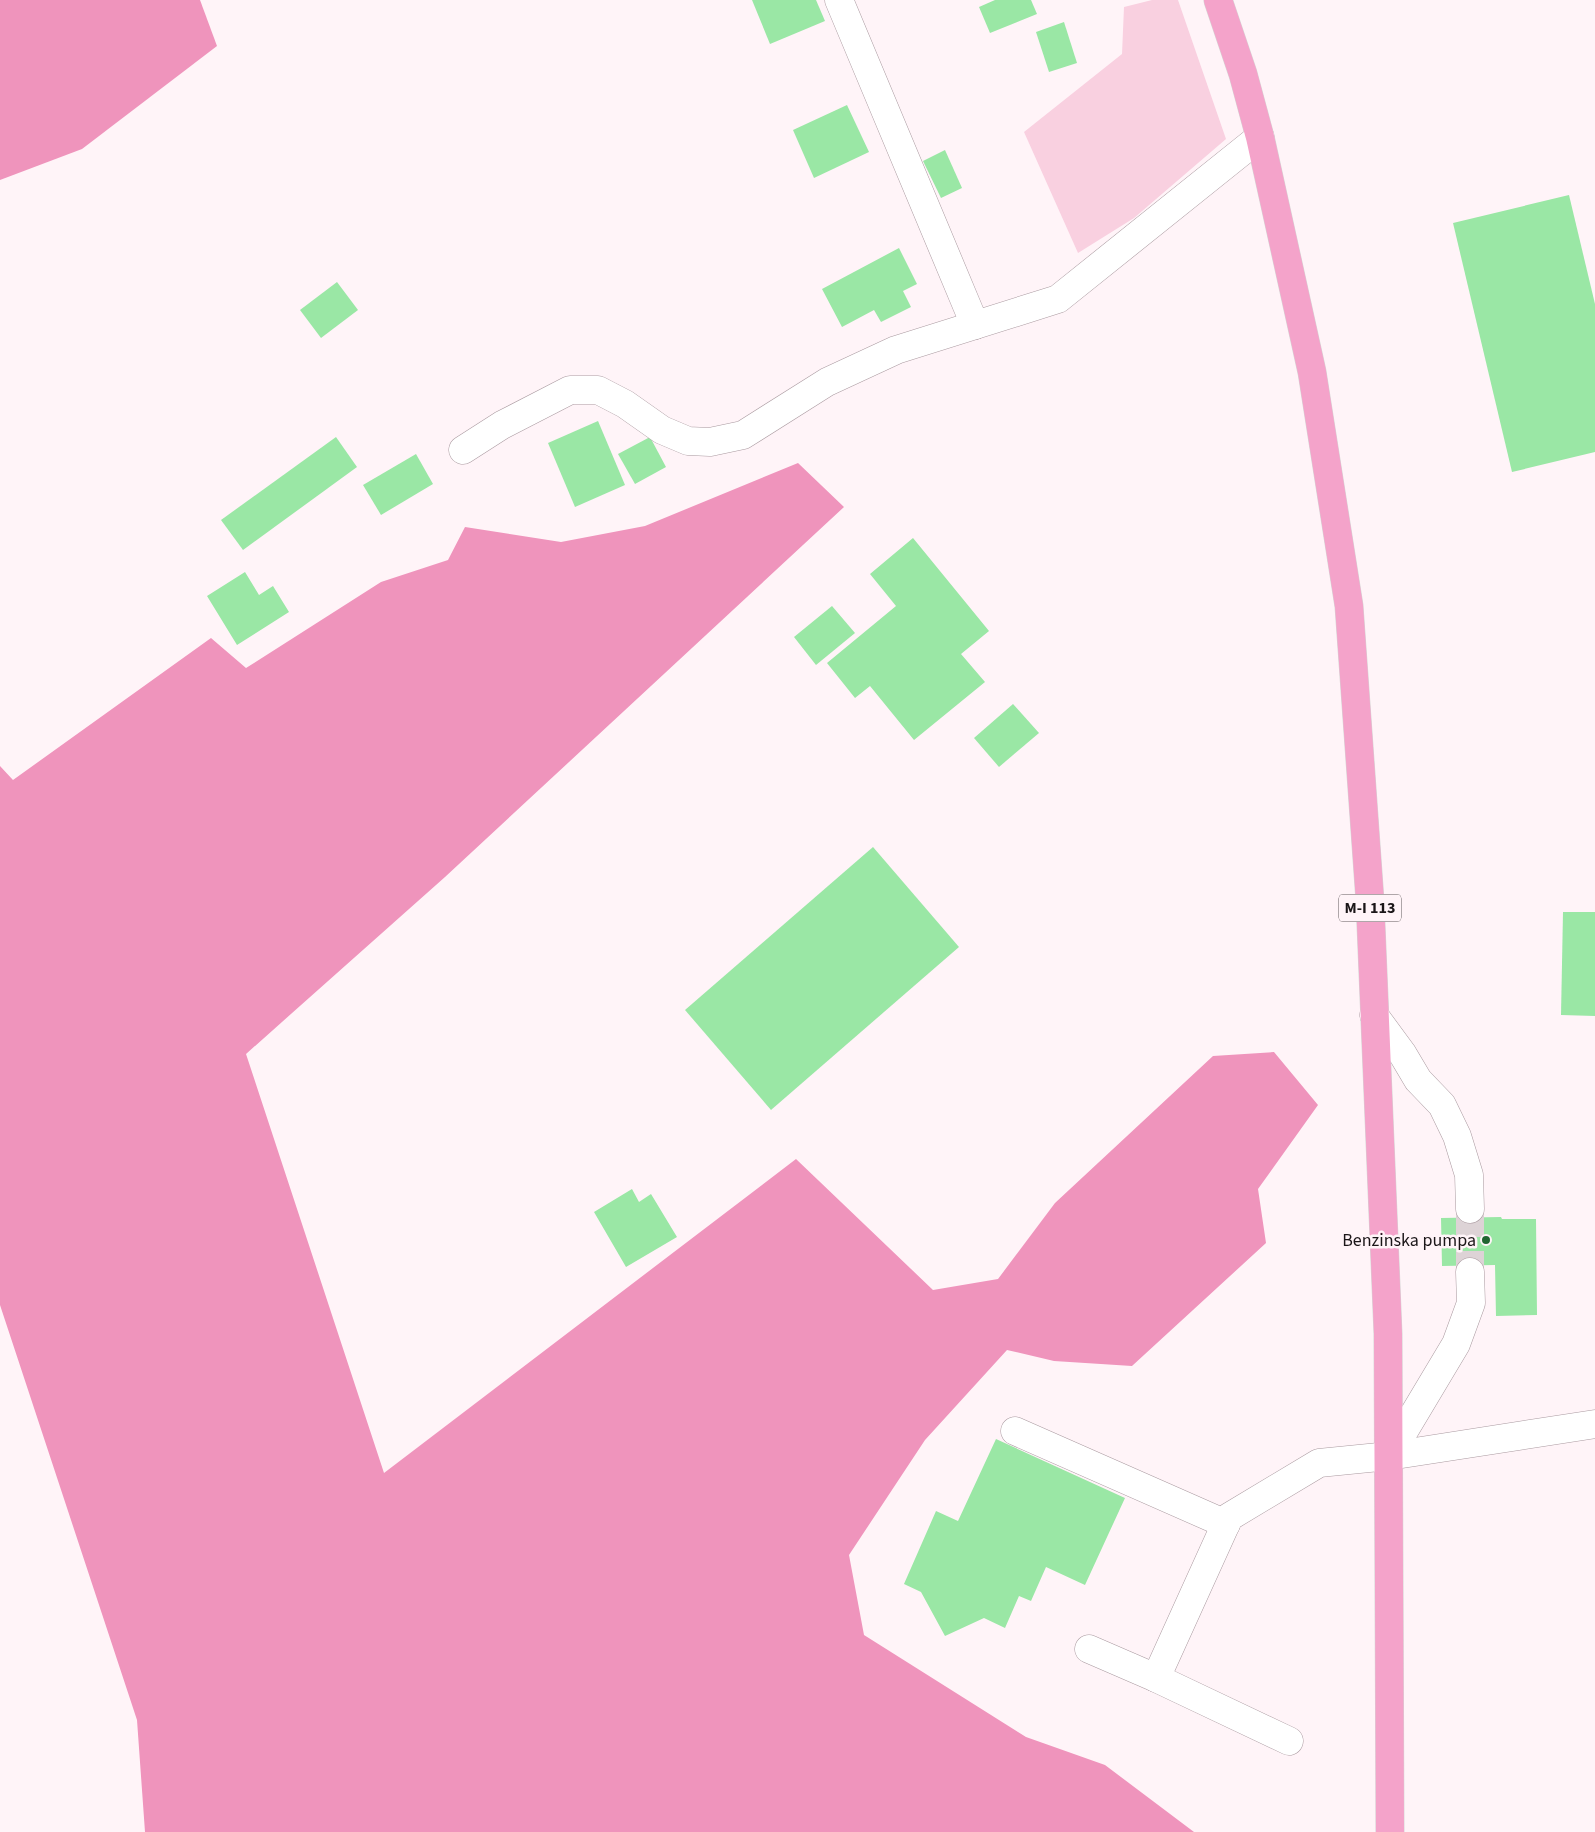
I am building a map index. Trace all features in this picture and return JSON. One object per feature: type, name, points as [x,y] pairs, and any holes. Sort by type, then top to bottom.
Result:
[{"type":"main road","name":"M-I 113","points":[[1218,0],[1260,137],[1312,372],[1349,606],[1370,901],[1388,1334],[1390,1832]]},
{"type":"lane","points":[[839,0],[975,324]]},
{"type":"lane","points":[[463,450],[502,425],[570,390],[598,390],[625,404],[662,430],[688,441],[710,442],[742,435],[827,382],[896,350],[1058,299],[1260,137]]},
{"type":"lane","points":[[1374,1015],[1402,1053],[1418,1080],[1442,1105],[1457,1136],[1469,1175],[1470,1209]]},
{"type":"lane","points":[[1389,1456],[1456,1344],[1471,1303],[1470,1272]]},
{"type":"lane","points":[[1156,1678],[1229,1517],[1319,1463],[1389,1456],[1595,1424]]},
{"type":"lane","points":[[1015,1431],[1226,1524]]},
{"type":"lane","points":[[1089,1649],[1156,1678],[1289,1741]]},
{"type":"shaded area","points":[[0,0],[200,0],[217,46],[82,149],[0,180]]},
{"type":"shaded area","points":[[1152,0],[1178,0],[1226,139],[1134,218],[1078,253],[1024,132],[1122,54],[1124,7]]},
{"type":"shaded area","points":[[798,463],[844,507],[445,877],[246,1054],[384,1473],[796,1159],[933,1290],[998,1279],[1055,1203],[1213,1056],[1274,1052],[1318,1105],[1258,1189],[1266,1243],[1132,1366],[1054,1361],[1007,1350],[925,1440],[849,1555],[864,1635],[1026,1737],[1105,1765],[1194,1832],[145,1832],[137,1720],[0,1305],[0,766],[13,780],[211,638],[246,668],[381,582],[448,560],[465,527],[561,542],[645,526]]},
{"type":"building","points":[[752,0],[816,0],[825,21],[770,44]]},
{"type":"building","points":[[995,0],[1031,0],[1037,14],[990,33],[979,7]]},
{"type":"building","points":[[1064,22],[1077,63],[1049,72],[1036,32]]},
{"type":"building","points":[[847,105],[869,152],[814,178],[793,130]]},
{"type":"building","points":[[945,150],[962,188],[941,198],[923,161]]},
{"type":"building","points":[[1569,195],[1595,304],[1595,452],[1512,472],[1453,223]]},
{"type":"building","points":[[899,248],[917,284],[903,291],[911,307],[881,322],[874,310],[842,327],[822,289]]},
{"type":"building","points":[[337,282],[358,310],[321,338],[300,310]]},
{"type":"building","points":[[598,421],[625,485],[575,507],[548,443]]},
{"type":"building","points":[[336,437],[357,467],[243,550],[221,520]]},
{"type":"building","points":[[650,437],[666,467],[635,484],[618,454]]},
{"type":"building","points":[[416,454],[433,484],[381,515],[363,485]]},
{"type":"building","points":[[913,538],[989,631],[961,654],[985,682],[914,740],[870,686],[855,698],[827,663],[896,606],[870,574]]},
{"type":"building","points":[[245,572],[259,595],[273,586],[289,612],[237,645],[207,596]]},
{"type":"building","points":[[832,606],[855,633],[816,665],[794,637]]},
{"type":"building","points":[[1013,704],[1039,733],[999,767],[974,738]]},
{"type":"building","points":[[873,847],[959,947],[771,1110],[685,1010]]},
{"type":"building","points":[[1563,912],[1595,912],[1595,1016],[1561,1015]]},
{"type":"building","points":[[632,1189],[639,1202],[651,1194],[677,1237],[626,1267],[594,1212]]},
{"type":"building","points":[[1501,1217],[1502,1219],[1536,1219],[1537,1315],[1496,1316],[1495,1265],[1442,1266],[1441,1218]]},
{"type":"building","points":[[996,1439],[1125,1498],[1085,1585],[1046,1567],[1031,1601],[1019,1596],[1005,1628],[984,1618],[945,1636],[921,1592],[904,1584],[936,1511],[958,1521]]},
{"type":"tunnel","points":[[1470,1209],[1470,1272]]},
{"type":"place","name":"Benzinska pumpa","points":[[1486,1240]]}]
